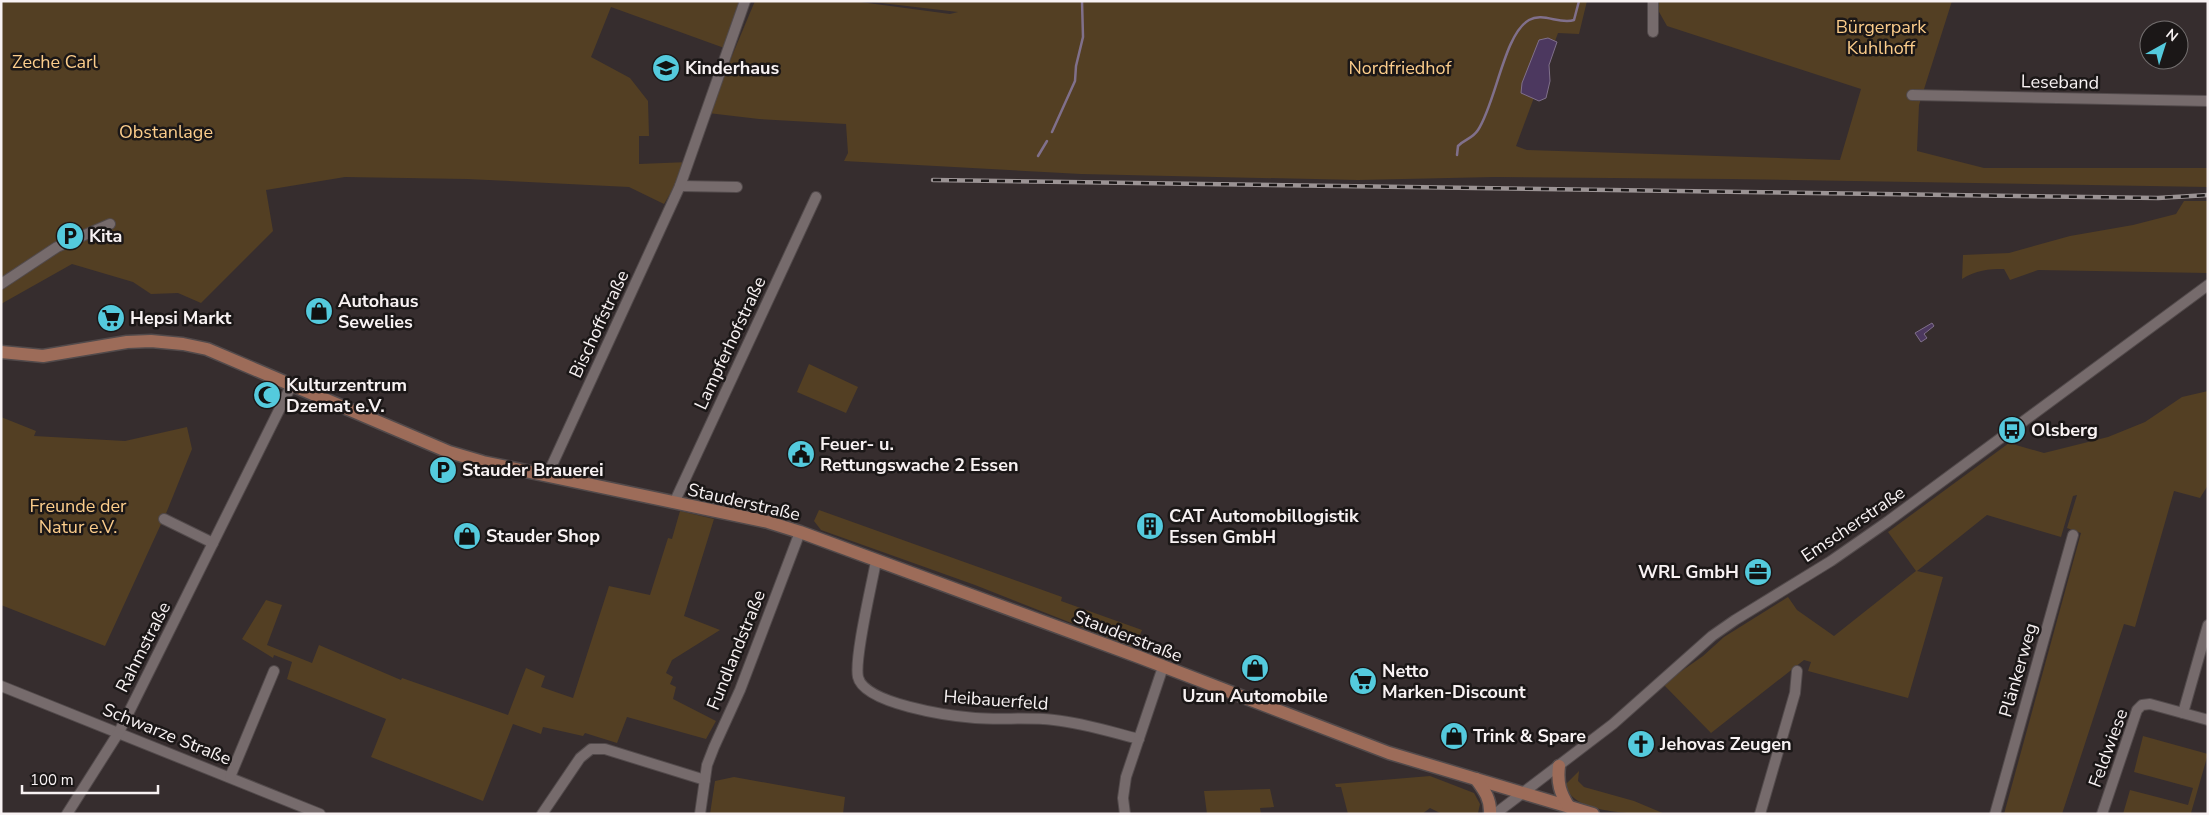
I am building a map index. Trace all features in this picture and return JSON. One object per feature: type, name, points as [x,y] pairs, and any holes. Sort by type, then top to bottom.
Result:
[{"type":"main road","name":"Stauderstraße","points":[[1,352],[43,356],[137,341],[165,341],[207,349],[449,452],[483,462],[546,476],[768,522],[800,532],[1389,753],[1593,814]]},
{"type":"main road","points":[[1559,766],[1557,780],[1560,794],[1569,807]]},
{"type":"main road","points":[[1476,779],[1487,794],[1490,814]]},
{"type":"street","name":"Bischoffstraße","points":[[546,476],[680,186],[745,1]]},
{"type":"street","points":[[1653,1],[1653,32]]},
{"type":"street","name":"Leseband","points":[[1912,95],[2208,101]]},
{"type":"street","points":[[680,186],[738,187]]},
{"type":"street","name":"Lampferhofstraße","points":[[674,503],[816,197]]},
{"type":"street","points":[[1,284],[57,247],[110,224]]},
{"type":"street","name":"Emscherstraße","points":[[1495,814],[1640,701],[1712,636],[1831,561],[1887,522],[2208,285]]},
{"type":"street","name":"Rahmstraße","points":[[67,814],[119,732],[291,386]]},
{"type":"street","points":[[164,519],[213,543]]},
{"type":"street","name":"Fundlandstraße","points":[[700,814],[704,780],[714,747],[740,690],[800,532]]},
{"type":"street","name":"Plänkerweg","points":[[1995,814],[2073,535]]},
{"type":"street","name":"Heibauerfeld","points":[[876,561],[858,665],[860,683],[872,694],[932,712],[976,718],[1053,720],[1088,725],[1139,740]]},
{"type":"street","points":[[2183,713],[2208,625]]},
{"type":"street","points":[[1125,814],[1123,788],[1163,667]]},
{"type":"street","points":[[230,777],[274,671]]},
{"type":"street","points":[[1760,814],[1795,693],[1797,671]]},
{"type":"street","name":"Schwarze Straße","points":[[1,686],[230,777],[307,811],[320,814]]},
{"type":"street","name":"Feldwiese","points":[[2102,814],[2138,710],[2142,704],[2150,704],[2208,720]]},
{"type":"street","points":[[542,814],[580,758],[591,749],[605,750],[704,780]]},
{"type":"green space","points":[[1,1],[745,1],[727,49],[611,7],[591,57],[630,78],[648,101],[649,136],[639,136],[639,164],[689,162],[664,204],[629,187],[467,179],[345,177],[266,190],[273,231],[201,303],[178,293],[151,294],[133,282],[72,264],[1,304]]},
{"type":"green space","points":[[755,1],[853,1],[950,14],[958,12],[864,1],[1587,1],[1579,34],[1558,33],[1516,146],[1527,150],[1840,160],[1861,89],[1667,26],[1654,3],[1655,1],[1952,1],[1919,105],[1917,151],[1984,168],[2208,168],[2208,187],[1494,177],[1358,180],[1081,174],[844,161],[848,153],[846,124],[759,119],[708,113]]},
{"type":"green space","points":[[2184,201],[2208,201],[2208,273],[2038,270],[2010,280],[2004,269],[1998,269],[1977,272],[1962,279],[1963,255],[2009,253],[2070,236],[2133,225],[2176,214]]},
{"type":"green space","points":[[809,364],[858,387],[846,413],[797,392]]},
{"type":"green space","points":[[2208,391],[2208,485],[2200,498],[2174,491],[2135,627],[2124,624],[2062,814],[2004,814],[2081,533],[2067,528],[2077,495],[2073,496],[2061,537],[1987,515],[1917,571],[1943,577],[1908,698],[1808,671],[1811,662],[1804,660],[1711,733],[1663,684],[1703,656],[1724,637],[1788,597],[1797,610],[1834,636],[1916,571],[1888,532],[2009,443],[2044,453],[2108,437],[2145,422],[2182,397]]},
{"type":"green space","name":"Freunde der Natur e.V.","points":[[1,417],[36,431],[34,436],[125,441],[187,427],[192,449],[167,511],[105,646],[1,605]]},
{"type":"green space","points":[[819,510],[1062,597],[1061,601],[1142,630],[1135,648],[975,585],[821,530],[814,521]]},
{"type":"green space","points":[[680,511],[714,519],[684,616],[720,630],[672,660],[666,673],[673,677],[670,684],[676,687],[673,699],[716,721],[706,739],[627,717],[617,743],[585,733],[583,736],[543,727],[541,734],[513,724],[483,801],[371,757],[386,719],[287,679],[292,662],[274,655],[273,658],[242,639],[266,600],[282,605],[267,645],[312,663],[319,645],[401,680],[402,678],[508,715],[526,668],[545,676],[541,687],[573,698],[609,586],[650,595],[668,538],[672,539]]},
{"type":"green space","points":[[2143,736],[2208,754],[2191,813],[2194,814],[2123,814],[2130,790],[2188,805],[2193,788],[2134,772]]},
{"type":"green space","points":[[1579,771],[1578,781],[1584,787],[1634,801],[1665,814],[1608,811],[1580,802],[1570,794],[1566,784]]},
{"type":"green space","points":[[1430,776],[1474,793],[1480,804],[1478,813],[1442,814],[1430,808],[1422,814],[1348,814],[1341,787],[1336,787],[1335,784]]},
{"type":"green space","points":[[734,777],[845,797],[843,814],[710,814],[715,781]]},
{"type":"green space","points":[[1270,789],[1274,807],[1260,808],[1261,814],[1207,814],[1204,791]]},
{"type":"shaded area","points":[[1548,38],[1557,42],[1549,65],[1550,81],[1546,98],[1539,101],[1521,93],[1522,83],[1539,40]]},
{"type":"shaded area","points":[[1932,323],[1934,326],[1924,334],[1927,338],[1921,342],[1915,333]]},
{"type":"waterway","points":[[1052,132],[1075,81],[1076,66],[1083,37],[1082,1]]},
{"type":"waterway","points":[[1457,155],[1458,146],[1476,133],[1484,118],[1507,54],[1520,28],[1529,20],[1540,17],[1563,21],[1574,20],[1579,1]]},
{"type":"waterway","points":[[1038,156],[1047,141]]},
{"type":"railway","points":[[933,180],[2158,198],[2208,195]]},
{"type":"place","name":"Kinderhaus","points":[[666,68]]},
{"type":"place","name":"Kita","points":[[70,236]]},
{"type":"place","name":"Autohaus Sewelies","points":[[319,311]]},
{"type":"place","name":"Hepsi Markt","points":[[111,318]]},
{"type":"place","name":"Kulturzentrum Dzemat e.V.","points":[[267,395]]},
{"type":"place","name":"Olsberg","points":[[2012,430]]},
{"type":"place","name":"Feuer- u. Rettungswache 2 Essen","points":[[801,454]]},
{"type":"place","name":"Stauder Brauerei","points":[[443,470]]},
{"type":"place","name":"CAT Automobillogistik Essen GmbH","points":[[1150,526]]},
{"type":"place","name":"Stauder Shop","points":[[467,536]]},
{"type":"place","name":"WRL GmbH","points":[[1758,572]]},
{"type":"place","name":"Uzun Automobile","points":[[1255,668]]},
{"type":"place","name":"Netto Marken-Discount","points":[[1363,681]]},
{"type":"place","name":"Trink & Spare","points":[[1454,736]]},
{"type":"place","name":"Jehovas Zeugen","points":[[1641,744]]},
{"type":"park label","name":"Bürgerpark Kuhlhoff","points":[[1881,37]]},
{"type":"park label","name":"Zeche Carl","points":[[55,62]]},
{"type":"park label","name":"Nordfriedhof","points":[[1400,68]]},
{"type":"park label","name":"Obstanlage","points":[[166,132]]}]
